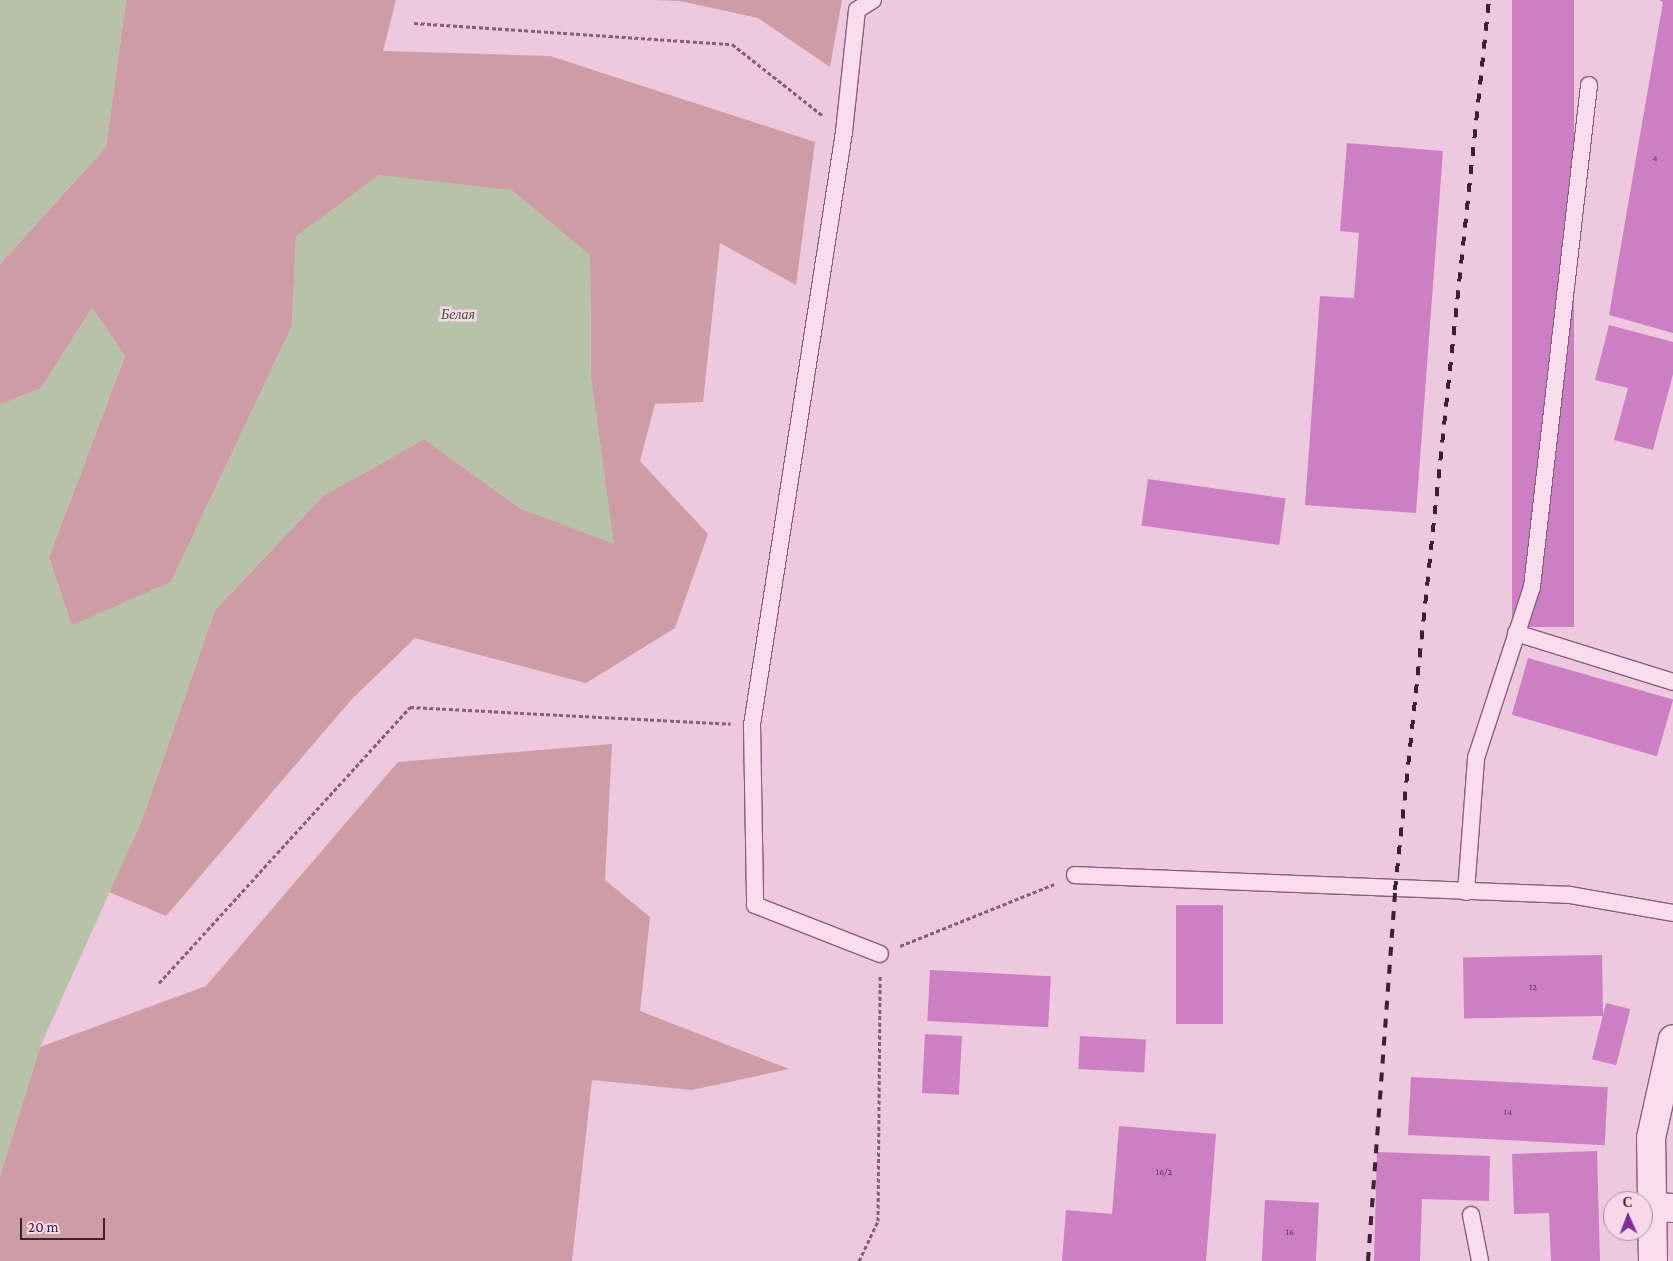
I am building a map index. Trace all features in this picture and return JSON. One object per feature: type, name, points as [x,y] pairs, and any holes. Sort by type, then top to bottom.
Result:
[{"type":"street","points":[[1653,1261],[1663,1208],[1652,1138],[1673,1039]]},
{"type":"lane","points":[[873,0],[857,10],[844,132],[752,725],[756,905],[880,954]]},
{"type":"lane","points":[[1466,892],[1476,758],[1532,586],[1588,86]]},
{"type":"lane","points":[[1516,633],[1673,682]]},
{"type":"lane","points":[[1076,875],[1570,895],[1673,913]]},
{"type":"lane","points":[[1471,1215],[1480,1261]]},
{"type":"path","points":[[414,23],[732,44],[844,132]]},
{"type":"path","points":[[159,983],[410,707],[752,725]]},
{"type":"path","points":[[859,1261],[878,1221],[880,954],[1076,875]]},
{"type":"shaded area","points":[[126,0],[396,0],[383,51],[550,56],[815,142],[796,285],[720,243],[703,402],[655,404],[640,461],[708,534],[675,628],[586,683],[415,638],[351,700],[166,916],[109,892],[142,820],[215,610],[323,496],[424,439],[521,509],[591,375],[590,255],[296,236],[292,326],[171,582],[72,626],[49,557],[125,356],[92,308],[41,388],[0,405],[0,264],[106,147]]},
{"type":"shaded area","points":[[654,0],[842,0],[830,67],[758,18],[680,1]]},
{"type":"shaded area","points":[[612,744],[605,880],[650,917],[640,1011],[789,1069],[692,1090],[592,1080],[572,1261],[0,1261],[0,1176],[40,1047],[206,986],[398,762]]},
{"type":"water","points":[[0,0],[126,0],[106,147],[0,264]]},
{"type":"water","name":"Белая","points":[[379,175],[512,190],[590,255],[591,375],[614,544],[521,509],[424,439],[323,496],[215,610],[142,820],[40,1047],[0,1176],[0,405],[41,388],[92,308],[125,356],[49,557],[72,625],[171,582],[292,326],[296,236]]},
{"type":"building","points":[[1512,0],[1574,0],[1574,627],[1512,627]]},
{"type":"building","points":[[1659,0],[1673,0],[1673,333],[1609,315],[1663,2]]},
{"type":"building","points":[[1347,143],[1443,151],[1416,513],[1305,505],[1320,296],[1354,298],[1359,233],[1340,231]]},
{"type":"building","points":[[1609,325],[1673,342],[1673,374],[1653,450],[1614,440],[1628,388],[1595,380]]},
{"type":"building","points":[[1148,479],[1286,498],[1279,545],[1141,526]]},
{"type":"building","points":[[1528,658],[1673,700],[1657,756],[1512,715]]},
{"type":"building","points":[[1176,905],[1223,905],[1223,1024],[1176,1024]]},
{"type":"building","points":[[1602,955],[1603,1016],[1464,1018],[1463,957]]},
{"type":"building","points":[[930,970],[1051,976],[1048,1027],[927,1021]]},
{"type":"building","points":[[1606,1003],[1630,1009],[1616,1065],[1592,1059]]},
{"type":"building","points":[[925,1034],[962,1036],[959,1095],[922,1093]]},
{"type":"building","points":[[1080,1036],[1146,1039],[1144,1072],[1078,1069]]},
{"type":"building","points":[[1411,1077],[1608,1087],[1605,1145],[1408,1135]]},
{"type":"building","points":[[1119,1126],[1216,1134],[1206,1261],[1062,1261],[1066,1210],[1112,1214]]},
{"type":"building","points":[[1597,1151],[1600,1261],[1551,1261],[1549,1213],[1514,1214],[1512,1154]]},
{"type":"building","points":[[1377,1152],[1490,1156],[1489,1201],[1422,1199],[1420,1261],[1374,1261]]},
{"type":"building","points":[[1265,1200],[1319,1203],[1316,1261],[1262,1261]]},
{"type":"railway","points":[[1368,1261],[1395,890],[1489,0]]}]
